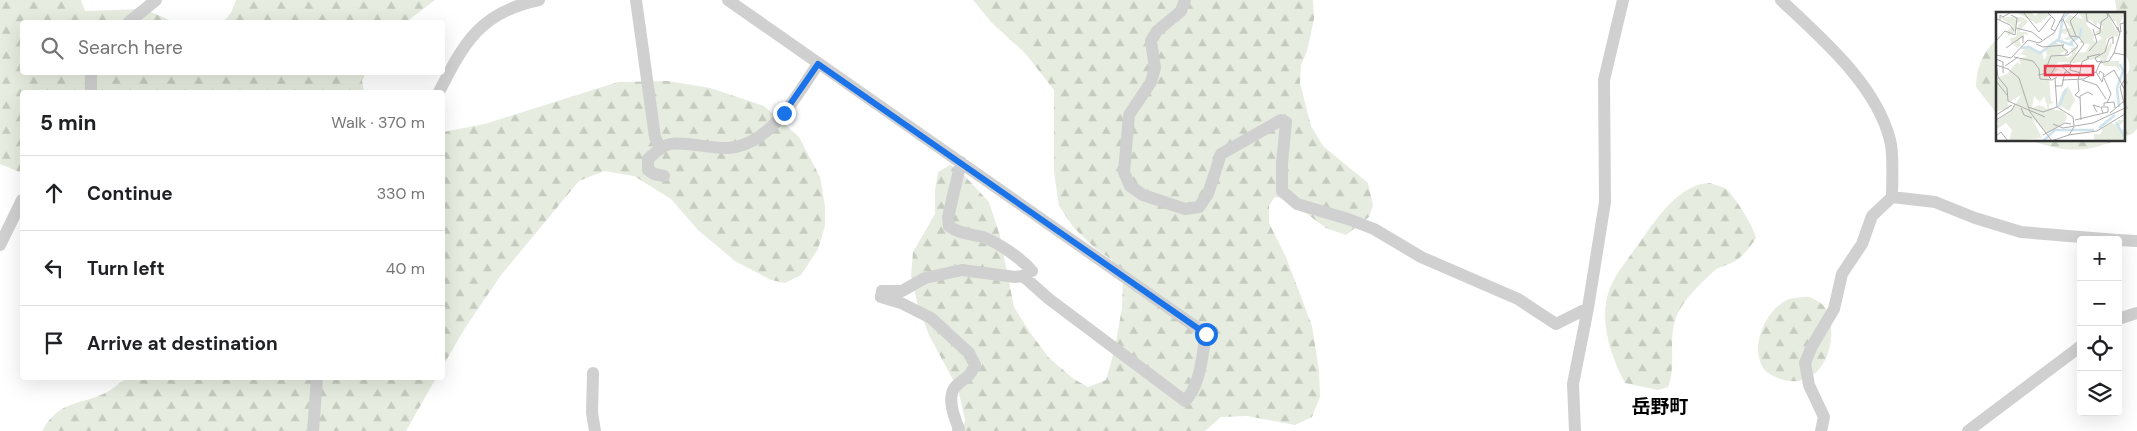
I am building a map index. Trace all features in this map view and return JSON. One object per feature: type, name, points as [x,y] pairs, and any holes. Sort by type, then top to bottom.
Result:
[{"type":"street","points":[[131,20],[156,0]]},
{"type":"street","points":[[440,90],[459,52],[474,33],[498,13],[539,0]]},
{"type":"street","points":[[636,0],[655,137],[660,149]]},
{"type":"street","points":[[728,0],[1206,334],[1198,376],[1192,394],[1185,401],[1049,299],[1023,276]]},
{"type":"street","points":[[1185,0],[1181,11],[1157,32],[1151,42],[1155,68],[1151,82],[1129,115],[1124,172],[1130,186],[1143,196],[1185,209],[1198,207],[1208,194],[1221,154],[1281,120],[1286,122],[1282,163],[1282,191],[1297,204],[1374,229],[1421,257],[1518,299],[1556,324],[1588,308]]},
{"type":"street","points":[[1574,431],[1574,384],[1605,202],[1604,80],[1623,0]]},
{"type":"street","points":[[1781,0],[1828,44],[1870,96],[1885,125],[1891,142],[1892,197],[1872,216],[1862,244],[1842,274],[1834,309],[1812,346],[1805,363],[1809,385],[1824,417],[1821,431]]},
{"type":"street","points":[[664,176],[654,174],[648,170],[647,166],[648,160],[660,149],[669,144],[728,148],[751,140],[764,133],[784,113],[818,64]]},
{"type":"street","points":[[91,75],[91,90]]},
{"type":"street","points":[[958,431],[951,396],[955,387],[970,376],[974,365],[969,352],[931,318],[901,303],[881,297],[882,291],[902,291],[925,278],[962,270],[1015,277],[1023,276],[1032,271],[1024,261],[985,238],[955,230],[949,226],[948,217],[961,162]]},
{"type":"street","points":[[1892,197],[1935,202],[1975,218],[2021,232],[2077,237]]},
{"type":"street","points":[[0,245],[20,204]]},
{"type":"street","points":[[2122,240],[2137,241]]},
{"type":"street","points":[[2122,318],[2137,313]]},
{"type":"street","points":[[1968,431],[2077,349]]},
{"type":"street","points":[[593,373],[592,413],[595,431]]},
{"type":"street","points":[[313,431],[317,380]]},
{"type":"green space","points":[[0,0],[81,0],[85,11],[144,9],[169,20],[20,20],[20,75],[365,75],[362,80],[364,90],[20,90],[20,172],[0,164]]},
{"type":"green space","points":[[236,0],[435,0],[409,20],[225,20],[231,13]]},
{"type":"green space","points":[[973,0],[1313,0],[1314,19],[1307,51],[1301,65],[1300,83],[1311,126],[1323,146],[1368,183],[1373,205],[1369,217],[1346,235],[1326,228],[1287,199],[1275,197],[1269,205],[1269,223],[1286,257],[1312,326],[1319,370],[1320,397],[1312,417],[1295,425],[1247,416],[1221,417],[1205,431],[962,431],[965,420],[958,389],[929,335],[918,306],[911,276],[913,252],[935,214],[935,190],[938,172],[950,165],[962,173],[989,202],[1000,236],[1014,307],[1049,358],[1074,379],[1088,387],[1106,380],[1115,348],[1122,308],[1123,282],[1112,260],[1096,249],[1074,228],[1059,206],[1054,172],[1054,90],[1025,53],[992,23]]},
{"type":"green space","points":[[2115,0],[2137,0],[2137,129],[2132,134],[2124,137],[2124,77],[2130,67],[2124,50],[2124,12],[2117,12]]},
{"type":"green space","points":[[1996,40],[1996,113],[1976,87],[1981,61]]},
{"type":"green space","points":[[668,81],[710,88],[764,106],[799,137],[820,177],[825,206],[825,226],[818,249],[801,275],[785,283],[771,280],[735,261],[698,230],[671,199],[634,176],[604,171],[579,181],[501,275],[465,328],[445,363],[445,132],[485,124],[618,82]]},
{"type":"green space","points":[[2032,141],[2115,141],[2093,148],[2073,150]]},
{"type":"green space","points":[[1710,183],[1725,188],[1729,192],[1748,219],[1756,238],[1747,251],[1738,259],[1716,269],[1693,292],[1680,309],[1674,324],[1672,369],[1668,387],[1658,390],[1625,383],[1612,354],[1605,323],[1606,302],[1611,286],[1623,266],[1668,206],[1687,190],[1698,185]]},
{"type":"green space","points":[[1810,297],[1822,305],[1828,315],[1831,327],[1829,350],[1819,369],[1811,376],[1801,380],[1790,381],[1778,378],[1763,368],[1759,357],[1759,341],[1764,324],[1780,304],[1793,298]]},
{"type":"green space","points":[[124,380],[435,380],[406,431],[42,431],[54,415],[67,406],[91,399],[111,390]]},
{"type":"district","name":"岳野町","points":[[1660,406]]},
{"type":"route","points":[[784,113],[818,64],[1206,334]]}]
